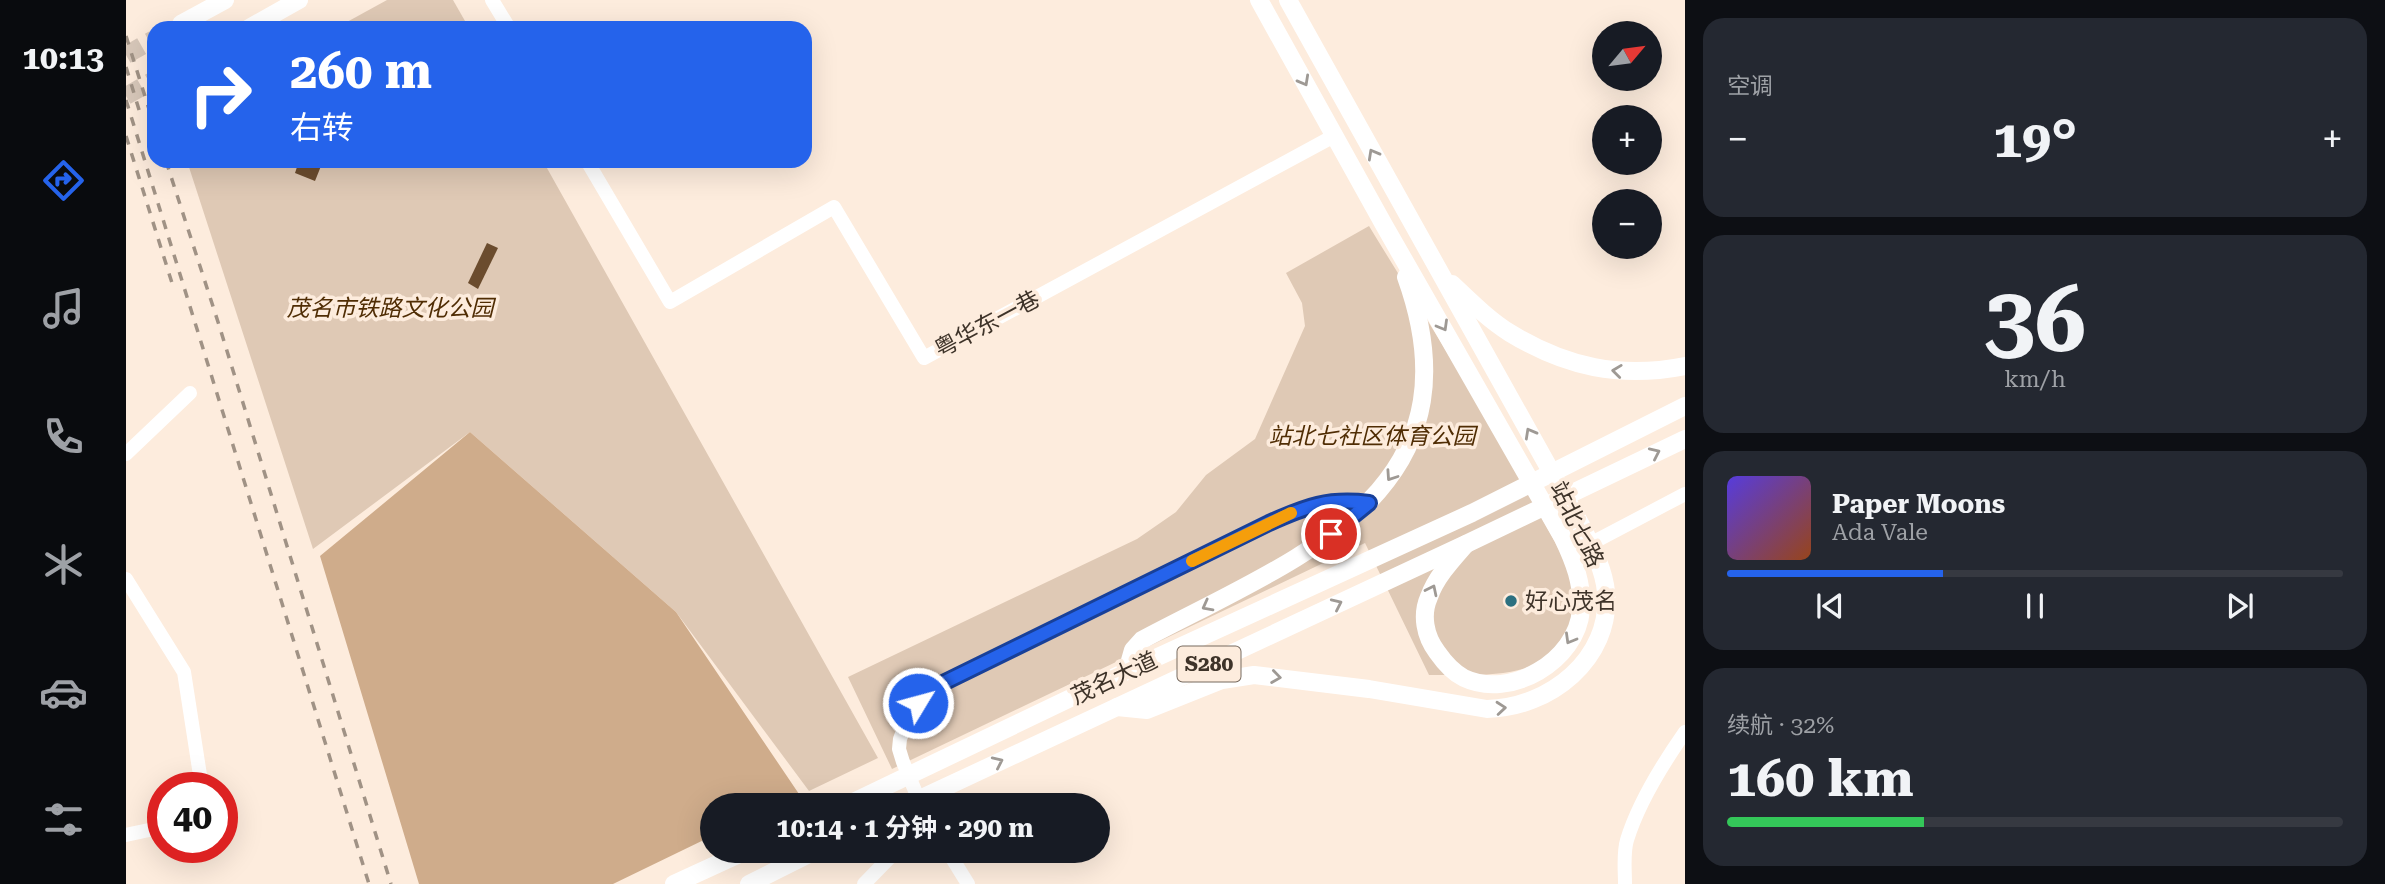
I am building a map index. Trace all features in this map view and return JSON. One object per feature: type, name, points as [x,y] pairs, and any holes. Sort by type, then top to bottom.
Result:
[{"type":"main road","points":[[186,21],[225,0]]},
{"type":"main road","points":[[262,21],[299,0]]},
{"type":"main road","name":"站北七路","points":[[1259,0],[1563,538],[1578,572],[1581,612],[1574,636],[1559,656],[1530,676],[1502,683],[1477,682],[1458,674],[1432,645],[1424,617],[1429,594],[1438,579],[1474,540]]},
{"type":"main road","name":"站北七路","points":[[1117,706],[1147,710],[1222,680],[1254,675],[1487,709],[1519,706],[1551,692],[1580,668],[1602,629],[1605,618],[1606,591],[1590,544],[1288,0]]},
{"type":"main road","points":[[1284,45],[1306,33]]},
{"type":"main road","points":[[1127,671],[1130,656],[1142,640],[1286,563],[1347,523],[1369,503],[1395,470],[1410,442],[1420,414],[1424,387],[1423,344],[1419,321],[1400,260],[1384,225]]},
{"type":"main road","points":[[1441,275],[1508,332],[1572,363],[1632,373],[1685,366]]},
{"type":"main road","name":"茂名大道","points":[[873,793],[1127,671],[1472,513],[1685,406]]},
{"type":"main road","name":"茂名大道","points":[[932,793],[1685,439]]},
{"type":"main road","points":[[674,884],[719,863]]},
{"type":"main road","points":[[749,884],[791,863]]},
{"type":"street","points":[[492,0],[505,21]]},
{"type":"street","name":"粤华东一巷","points":[[591,168],[670,302],[834,207],[924,358],[1334,136]]},
{"type":"street","points":[[126,454],[190,393]]},
{"type":"street","points":[[1590,544],[1685,494]]},
{"type":"street","points":[[916,793],[904,762],[900,739],[910,713],[931,690],[1284,516],[1324,502],[1348,500],[1369,503]]},
{"type":"street","points":[[126,579],[184,672],[200,772]]},
{"type":"street","points":[[1625,884],[1626,842],[1638,813],[1685,732]]},
{"type":"street","points":[[126,835],[147,830]]},
{"type":"street","points":[[864,884],[884,863]]},
{"type":"street","points":[[955,863],[968,884]]},
{"type":"green space","points":[[387,0],[453,0],[465,21],[349,21]]},
{"type":"green space","name":"茂名市铁路文化公园","points":[[189,168],[547,168],[878,758],[809,791],[676,612],[470,432],[313,549]]},
{"type":"green space","name":"站北七社区体育公园","points":[[1369,226],[1496,434],[1562,555],[1571,576],[1576,600],[1573,623],[1564,642],[1552,655],[1520,670],[1483,675],[1429,675],[1365,543],[892,769],[848,677],[1137,539],[1176,512],[1206,475],[1255,439],[1305,326],[1302,303],[1286,273]]},
{"type":"shaded area","points":[[470,432],[676,612],[798,793],[700,793],[700,842],[613,884],[419,884],[320,556]]},
{"type":"building","points":[[297,168],[320,168],[315,181],[295,173]]},
{"type":"building","points":[[487,243],[498,248],[478,289],[468,283]]},
{"type":"tunnel","points":[[126,55],[147,43]]},
{"type":"tunnel","points":[[126,96],[147,84]]},
{"type":"railway","points":[[126,36],[147,103]]},
{"type":"railway","points":[[126,67],[140,113]]},
{"type":"railway","points":[[126,100],[147,168]]},
{"type":"railway","points":[[126,136],[172,283]]},
{"type":"railway","points":[[147,168],[369,884]]},
{"type":"railway","points":[[168,168],[391,884]]},
{"type":"slow traffic","points":[[1192,561],[1291,513]]},
{"type":"place","name":"好心茂名","points":[[1511,601]]},
{"type":"route","points":[[918,703],[931,690],[945,682],[1284,516],[1324,502],[1348,500],[1369,503],[1331,534]]}]
